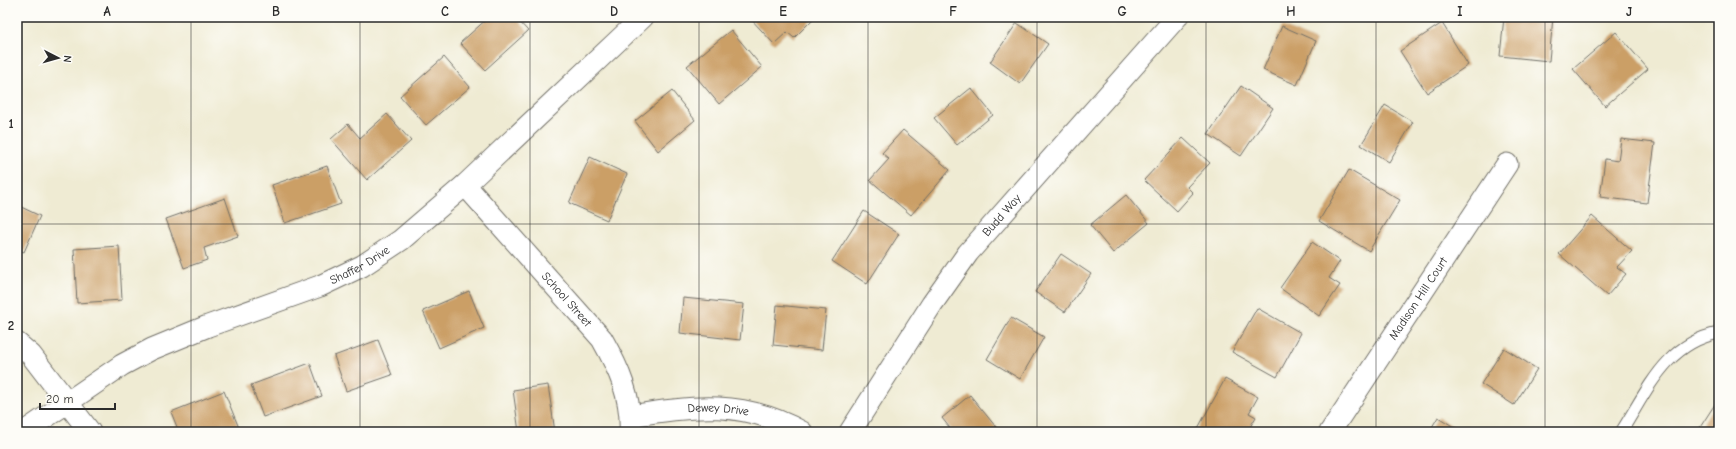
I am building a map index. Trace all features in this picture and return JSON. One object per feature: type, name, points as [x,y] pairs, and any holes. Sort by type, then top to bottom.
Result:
[{"type":"street","name":"Shaffer Drive","points":[[24,432],[122,365],[152,349],[208,326],[320,286],[362,266],[401,240],[465,185],[643,17]]},
{"type":"street","name":"Budd Way","points":[[850,432],[932,304],[968,253],[1177,17]]},
{"type":"street","name":"Madison Hill Court","points":[[1330,432],[1507,164]]},
{"type":"street","name":"School Street","points":[[465,185],[602,339],[617,366],[625,387],[630,424]]},
{"type":"street","points":[[17,343],[31,355],[90,432]]},
{"type":"street","name":"Dewey Drive","points":[[630,424],[707,406],[763,415],[789,425],[802,432]]},
{"type":"lane","points":[[1621,432],[1668,360],[1694,340],[1719,333]]},
{"type":"building","points":[[489,17],[515,17],[528,31],[485,70],[460,43]]},
{"type":"building","points":[[749,17],[815,17],[794,38],[787,32],[774,44]]},
{"type":"building","points":[[1504,17],[1553,17],[1549,61],[1500,56]]},
{"type":"building","points":[[1017,23],[1048,44],[1020,84],[990,62]]},
{"type":"building","points":[[1442,23],[1468,65],[1427,93],[1400,51]]},
{"type":"building","points":[[1282,26],[1316,41],[1297,85],[1263,70]]},
{"type":"building","points":[[731,30],[762,67],[719,104],[687,66]]},
{"type":"building","points":[[1616,32],[1648,69],[1605,106],[1573,69]]},
{"type":"building","points":[[444,57],[470,87],[426,125],[400,96]]},
{"type":"building","points":[[1241,86],[1273,108],[1241,156],[1208,134]]},
{"type":"building","points":[[971,88],[993,115],[957,145],[934,118]]},
{"type":"building","points":[[672,91],[695,120],[658,151],[635,121]]},
{"type":"building","points":[[1385,105],[1413,122],[1389,162],[1361,145]]},
{"type":"building","points":[[387,114],[411,141],[367,180],[331,139],[348,124],[360,138]]},
{"type":"building","points":[[903,130],[950,170],[911,215],[870,180],[889,159],[882,153]]},
{"type":"building","points":[[1183,138],[1210,163],[1187,187],[1193,193],[1177,211],[1144,180]]},
{"type":"building","points":[[1621,139],[1655,143],[1647,203],[1600,197],[1605,159],[1618,161]]},
{"type":"building","points":[[590,157],[627,174],[607,220],[569,203]]},
{"type":"building","points":[[327,166],[341,204],[285,223],[272,185]]},
{"type":"building","points":[[1349,170],[1400,200],[1369,251],[1319,221]]},
{"type":"building","points":[[1126,195],[1149,223],[1113,253],[1090,225]]},
{"type":"building","points":[[225,198],[238,236],[204,248],[207,260],[184,268],[166,219]]},
{"type":"building","points":[[17,205],[40,216],[24,252],[17,249]]},
{"type":"building","points":[[864,211],[899,234],[867,284],[832,261]]},
{"type":"building","points":[[1592,216],[1632,251],[1617,267],[1626,274],[1607,296],[1559,254]]},
{"type":"building","points":[[1312,242],[1340,261],[1329,278],[1340,285],[1319,316],[1280,288]]},
{"type":"building","points":[[119,246],[122,300],[77,303],[74,249]]},
{"type":"building","points":[[1061,254],[1091,274],[1065,312],[1035,292]]},
{"type":"building","points":[[469,291],[484,328],[439,348],[423,311]]},
{"type":"building","points":[[683,298],[744,304],[740,340],[680,333]]},
{"type":"building","points":[[777,305],[826,310],[822,350],[773,345]]},
{"type":"building","points":[[1257,308],[1301,333],[1277,377],[1232,352]]},
{"type":"building","points":[[1011,318],[1044,337],[1020,379],[987,359]]},
{"type":"building","points":[[378,340],[392,375],[346,391],[334,356]]},
{"type":"building","points":[[1504,348],[1537,369],[1514,405],[1481,384]]},
{"type":"building","points":[[310,363],[322,396],[263,417],[251,385]]},
{"type":"building","points":[[1225,379],[1258,397],[1249,413],[1256,417],[1247,432],[1201,432],[1197,430]]},
{"type":"building","points":[[548,385],[555,432],[519,432],[513,390]]},
{"type":"building","points":[[224,391],[239,428],[228,432],[179,432],[171,412]]},
{"type":"building","points":[[970,395],[1000,432],[953,432],[942,418]]},
{"type":"building","points":[[1717,401],[1719,402],[1719,432],[1697,432]]},
{"type":"building","points":[[1438,417],[1462,432],[1429,432]]}]
